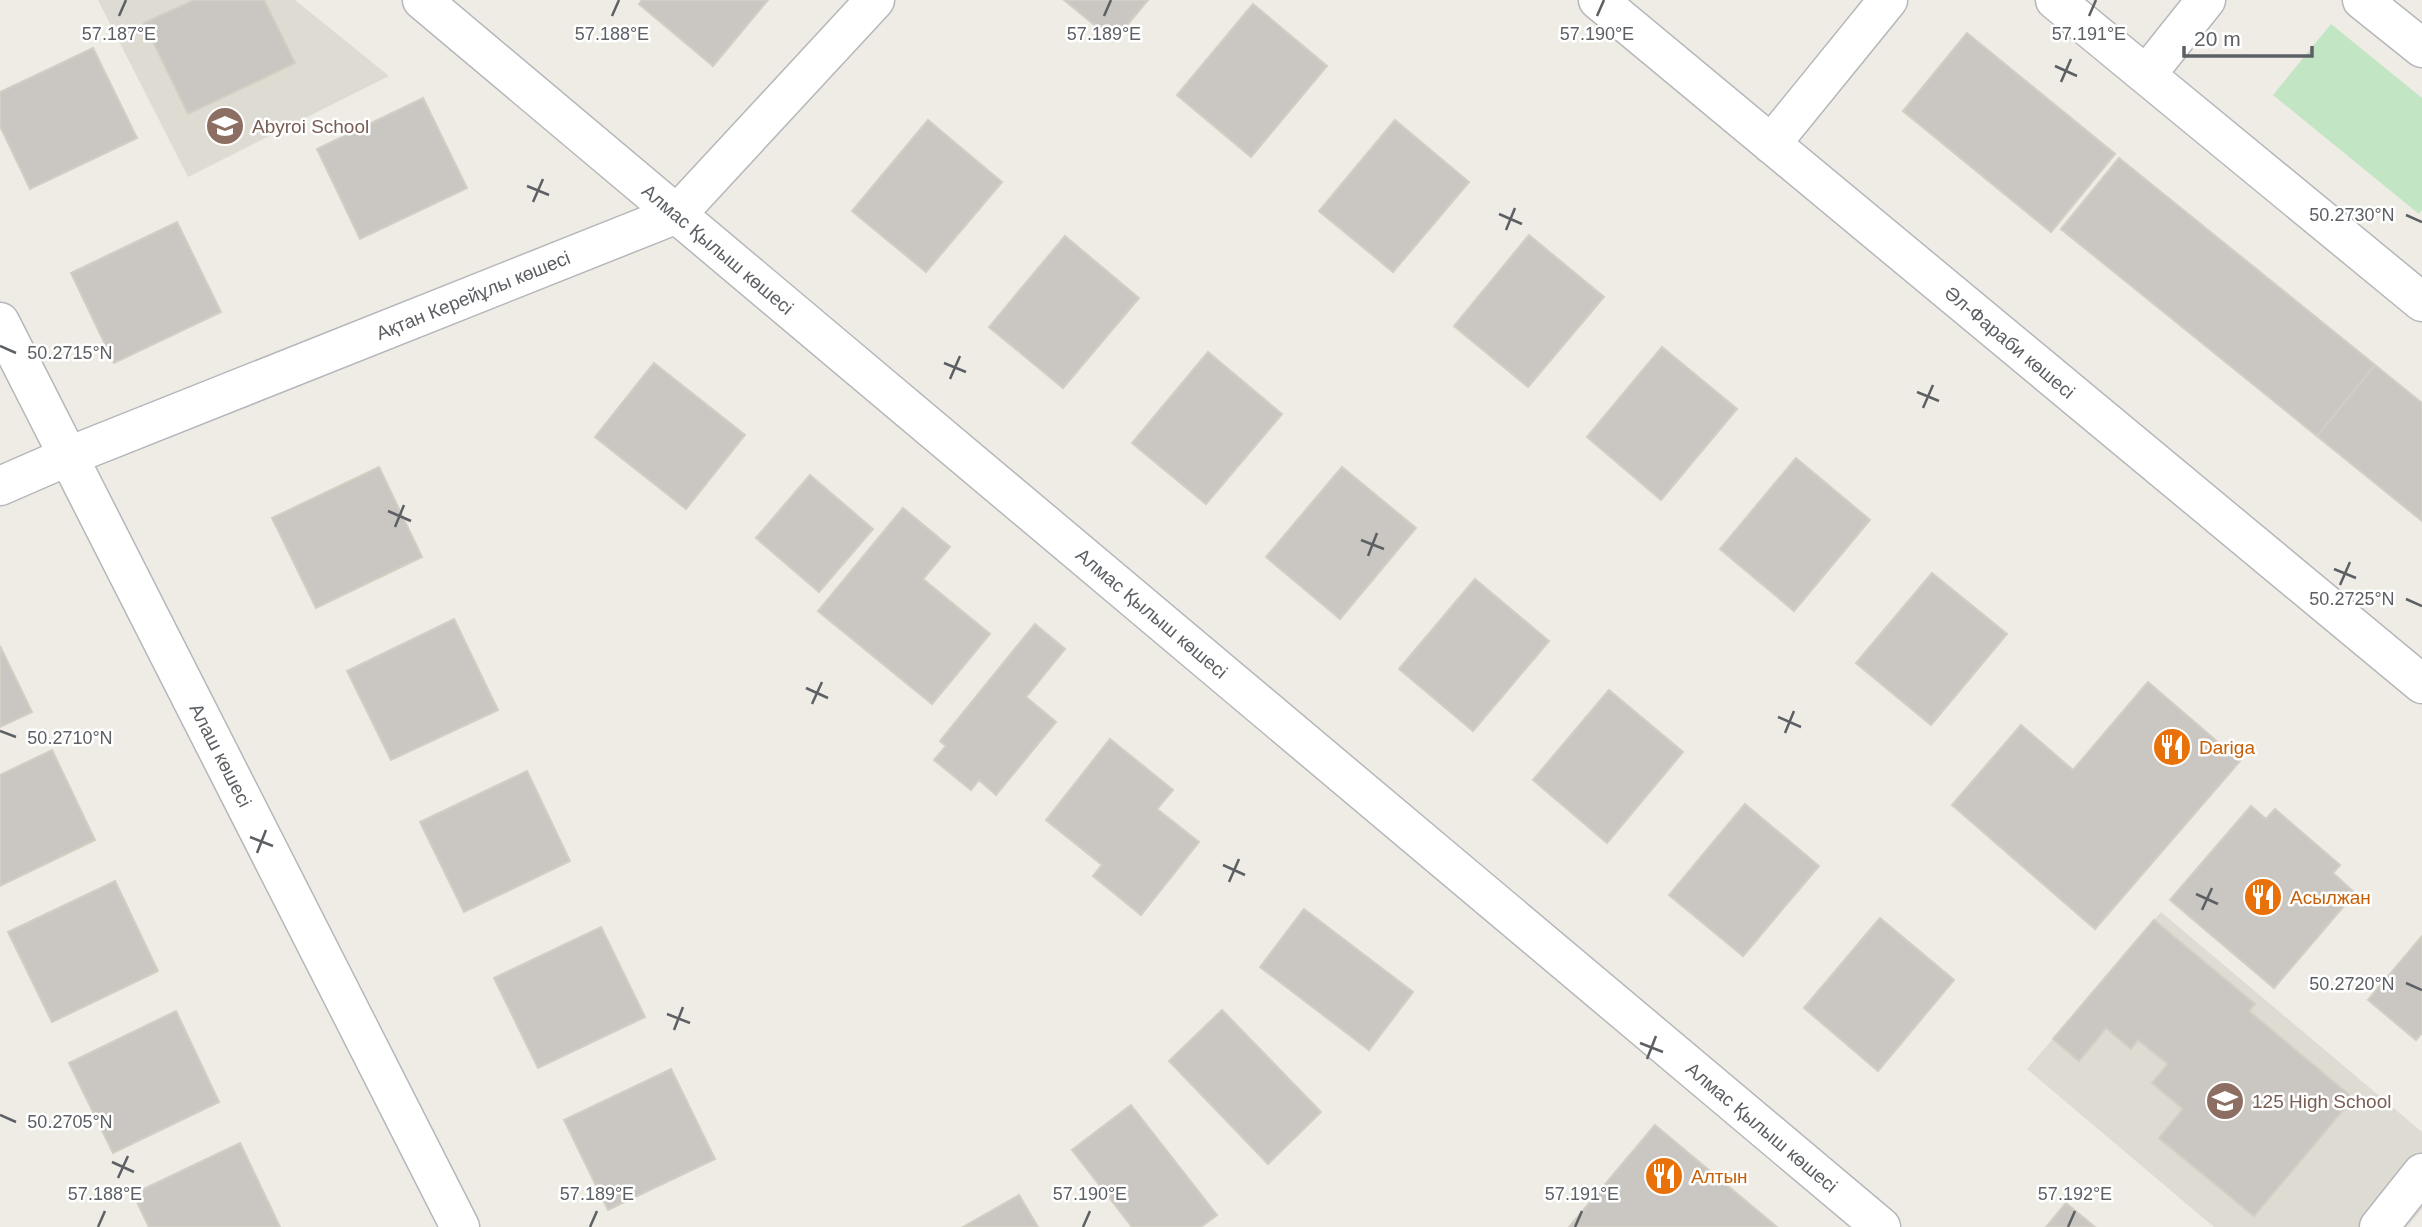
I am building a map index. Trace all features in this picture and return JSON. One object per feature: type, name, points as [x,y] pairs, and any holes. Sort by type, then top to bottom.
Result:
[{"type":"street","name":"Алмас Қылыш көшесі","points":[[422,0],[1881,1227]]},
{"type":"street","name":"Ақтан Керейұлы көшесі","points":[[0,486],[69,456],[677,214],[875,0]]},
{"type":"street","name":"Әл-Фараби көшесі","points":[[1598,0],[2422,684]]},
{"type":"street","points":[[1772,144],[1888,0]]},
{"type":"street","points":[[2055,0],[2422,302]]},
{"type":"street","points":[[2147,75],[2206,0]]},
{"type":"street","points":[[2362,0],[2422,48]]},
{"type":"street","name":"Алаш көшесі","points":[[0,322],[460,1227]]},
{"type":"street","points":[[2379,1227],[2422,1173]]},
{"type":"shaded area","name":"Abyroi School","points":[[98,0],[295,0],[389,76],[188,177]]},
{"type":"shaded area","name":"125 High School","points":[[2161,912],[2422,1132],[2422,1209],[2407,1227],[2214,1227],[2027,1069]]},
{"type":"green space","points":[[2331,24],[2422,98],[2422,210],[2419,214],[2273,95]]},
{"type":"building","points":[[194,0],[264,0],[295,63],[188,114],[144,23]]},
{"type":"building","points":[[642,0],[768,0],[713,66],[639,4]]},
{"type":"building","points":[[1064,0],[1148,0],[1114,41]]},
{"type":"building","points":[[1253,4],[1327,66],[1251,157],[1177,95]]},
{"type":"building","points":[[1967,33],[2115,154],[2051,232],[1903,111]]},
{"type":"building","points":[[93,48],[137,138],[30,189],[0,126],[0,92]]},
{"type":"building","points":[[423,98],[467,188],[360,239],[317,149]]},
{"type":"building","points":[[928,120],[1002,182],[926,272],[852,211]]},
{"type":"building","points":[[1395,120],[1469,182],[1393,272],[1319,211]]},
{"type":"building","points":[[2119,158],[2375,365],[2317,436],[2061,229]]},
{"type":"building","points":[[177,222],[221,312],[114,363],[71,273]]},
{"type":"building","points":[[1529,235],[1604,297],[1528,387],[1454,326]]},
{"type":"building","points":[[1065,236],[1139,298],[1063,388],[989,327]]},
{"type":"building","points":[[1662,347],[1737,409],[1661,500],[1587,437]]},
{"type":"building","points":[[1208,352],[1282,414],[1206,504],[1132,443]]},
{"type":"building","points":[[654,363],[745,435],[686,509],[595,437]]},
{"type":"building","points":[[2375,365],[2422,403],[2422,521],[2317,436]]},
{"type":"building","points":[[1796,458],[1870,520],[1794,611],[1720,549]]},
{"type":"building","points":[[379,467],[422,557],[316,608],[272,518]]},
{"type":"building","points":[[1342,467],[1416,528],[1340,619],[1266,557]]},
{"type":"building","points":[[810,475],[873,529],[819,592],[756,538]]},
{"type":"building","points":[[903,508],[950,547],[923,579],[990,634],[932,704],[818,611]]},
{"type":"building","points":[[1932,573],[2007,634],[1931,725],[1856,663]]},
{"type":"building","points":[[1475,579],[1549,641],[1473,731],[1399,669]]},
{"type":"building","points":[[454,619],[498,710],[391,760],[347,671]]},
{"type":"building","points":[[1035,624],[1065,649],[1026,697],[1056,722],[996,795],[979,780],[971,790],[934,760],[946,746],[940,741]]},
{"type":"building","points":[[0,646],[32,712],[0,727]]},
{"type":"building","points":[[2148,682],[2240,761],[2095,929],[1952,805],[2021,725],[2073,770]]},
{"type":"building","points":[[1609,690],[1683,752],[1607,843],[1533,780]]},
{"type":"building","points":[[1110,739],[1173,790],[1157,809],[1199,842],[1141,915],[1093,876],[1102,865],[1046,820]]},
{"type":"building","points":[[52,750],[95,840],[0,886],[0,775]]},
{"type":"building","points":[[527,771],[570,861],[464,912],[420,822]]},
{"type":"building","points":[[1745,804],[1819,866],[1743,956],[1669,895]]},
{"type":"building","name":"Асылжан","points":[[2251,806],[2266,819],[2275,809],[2340,865],[2333,873],[2355,893],[2274,988],[2170,900]]},
{"type":"building","points":[[115,881],[158,971],[52,1022],[8,932]]},
{"type":"building","points":[[1304,909],[1413,992],[1369,1050],[1260,967]]},
{"type":"building","points":[[1880,918],[1954,980],[1878,1071],[1804,1008]]},
{"type":"building","points":[[2154,920],[2255,1004],[2249,1011],[2353,1098],[2254,1216],[2159,1138],[2183,1109],[2152,1083],[2168,1064],[2138,1040],[2131,1049],[2106,1028],[2079,1061],[2053,1039]]},
{"type":"building","points":[[601,927],[645,1017],[538,1068],[494,978]]},
{"type":"building","points":[[2422,936],[2422,1033],[2416,1040],[2368,1000]]},
{"type":"building","points":[[1222,1010],[1321,1112],[1268,1164],[1169,1061]]},
{"type":"building","points":[[176,1011],[219,1102],[113,1153],[69,1063]]},
{"type":"building","points":[[671,1069],[715,1159],[608,1210],[564,1120]]},
{"type":"building","points":[[1131,1105],[1217,1215],[1201,1227],[1132,1227],[1072,1150]]},
{"type":"building","name":"Алтын","points":[[1655,1125],[1777,1227],[1569,1227]]},
{"type":"building","points":[[240,1143],[280,1227],[149,1227],[133,1194]]},
{"type":"building","points":[[1019,1195],[1038,1227],[963,1227]]},
{"type":"building","points":[[2066,1203],[2095,1227],[2046,1227]]},
{"type":"place","name":"Abyroi School","points":[[225,126]]},
{"type":"place","name":"Dariga","points":[[2172,747]]},
{"type":"place","name":"Асылжан","points":[[2263,897]]},
{"type":"place","name":"125 High School","points":[[2225,1101]]},
{"type":"place","name":"Алтын","points":[[1664,1176]]}]
